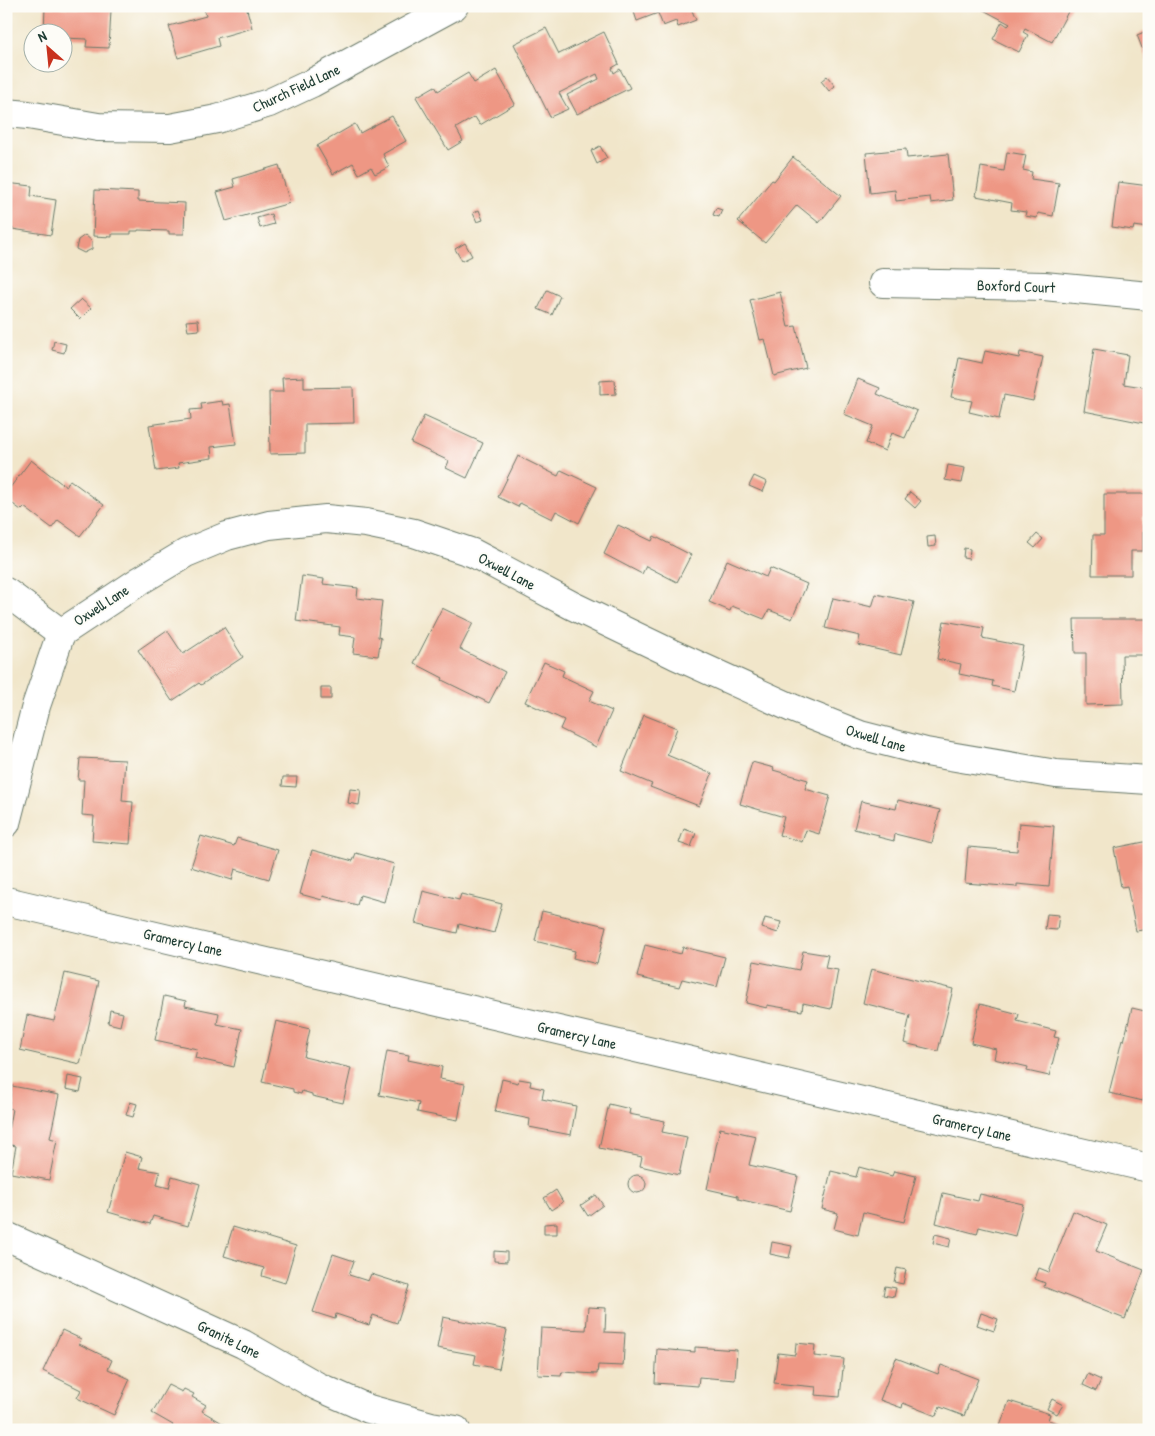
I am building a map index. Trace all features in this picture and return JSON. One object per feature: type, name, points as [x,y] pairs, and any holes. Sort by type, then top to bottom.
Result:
[{"type":"street","name":"Church Field Lane","points":[[6,113],[98,127],[170,128],[216,119],[269,103],[312,83],[454,6]]},
{"type":"street","name":"Boxford Court","points":[[884,283],[1044,286],[1149,296]]},
{"type":"street","name":"Oxwell Lane","points":[[6,823],[36,706],[60,633],[186,553],[227,536],[269,526],[326,519],[366,522],[414,533],[473,553],[573,606],[675,655],[792,708],[860,735],[926,752],[1056,774],[1149,780]]},
{"type":"street","points":[[6,592],[60,633]]},
{"type":"street","name":"Gramercy Lane","points":[[6,901],[1149,1168]]},
{"type":"street","name":"Granite Lane","points":[[6,1236],[243,1344],[316,1386],[369,1409],[431,1426],[456,1430]]},
{"type":"building","points":[[215,6],[246,6],[252,28],[217,38],[219,46],[178,58],[169,26],[206,16],[204,9]]},
{"type":"building","points":[[632,6],[690,6],[696,20],[678,27],[676,21],[663,26],[658,13],[637,21]]},
{"type":"building","points":[[976,6],[1071,6],[1052,42],[1025,28],[1023,32],[1028,35],[1019,52],[993,39],[1002,22],[1008,26],[1010,24]]},
{"type":"building","points":[[45,7],[111,10],[109,48],[86,47],[87,39],[72,38],[72,22],[44,22]]},
{"type":"building","points":[[546,28],[559,54],[604,32],[619,64],[612,68],[614,73],[620,69],[630,88],[577,114],[567,95],[599,79],[597,74],[559,93],[568,109],[550,117],[514,44]]},
{"type":"building","points":[[1149,30],[1149,66],[1137,35]]},
{"type":"building","points":[[496,70],[515,104],[480,125],[475,117],[456,128],[463,141],[448,150],[416,97],[435,86],[438,91],[468,73],[474,83]]},
{"type":"building","points":[[827,76],[835,86],[829,91],[821,81]]},
{"type":"building","points":[[392,116],[406,141],[383,154],[389,167],[375,174],[371,167],[359,174],[353,163],[333,174],[317,146],[355,124],[360,133]]},
{"type":"building","points":[[600,146],[607,158],[597,164],[591,151]]},
{"type":"building","points":[[906,149],[907,158],[948,154],[953,200],[931,203],[930,197],[896,201],[895,190],[870,193],[866,153]]},
{"type":"building","points":[[1007,152],[1026,155],[1023,170],[1032,172],[1031,179],[1059,183],[1053,216],[1038,213],[1037,218],[1025,216],[1026,212],[1011,210],[1012,203],[976,196],[981,167],[1004,171]]},
{"type":"building","points":[[793,157],[841,196],[819,223],[797,205],[765,243],[738,221]]},
{"type":"building","points":[[279,165],[290,203],[226,221],[217,192],[235,187],[233,179]]},
{"type":"building","points":[[1118,182],[1149,186],[1149,228],[1134,226],[1133,230],[1112,227]]},
{"type":"building","points":[[6,183],[32,186],[31,196],[56,200],[51,235],[6,228]]},
{"type":"building","points":[[95,190],[138,192],[138,201],[185,203],[184,234],[169,234],[169,231],[138,230],[131,231],[131,234],[112,234],[112,237],[93,236]]},
{"type":"building","points":[[716,208],[722,210],[719,217],[713,215]]},
{"type":"building","points":[[479,210],[483,220],[477,222],[473,213]]},
{"type":"building","points":[[271,214],[274,224],[260,228],[257,218]]},
{"type":"building","points":[[85,235],[92,241],[92,249],[84,253],[76,249],[78,240]]},
{"type":"building","points":[[465,243],[472,256],[462,261],[455,249]]},
{"type":"building","points":[[547,290],[560,296],[552,315],[538,309]]},
{"type":"building","points":[[780,292],[788,327],[796,326],[806,368],[774,376],[765,339],[760,340],[750,300]]},
{"type":"building","points":[[81,299],[91,308],[80,319],[70,309]]},
{"type":"building","points":[[198,320],[199,330],[188,331],[186,321]]},
{"type":"building","points":[[54,341],[66,344],[64,353],[52,350]]},
{"type":"building","points":[[1094,349],[1128,355],[1124,384],[1149,388],[1149,424],[1084,411]]},
{"type":"building","points":[[985,351],[1019,358],[1020,352],[1043,357],[1033,401],[1004,395],[999,419],[969,412],[972,401],[951,397],[959,358],[982,363]]},
{"type":"building","points":[[304,377],[304,388],[353,387],[354,423],[305,424],[305,453],[270,454],[269,392],[283,392],[282,378]]},
{"type":"building","points":[[858,379],[880,388],[877,394],[917,411],[905,438],[892,433],[885,451],[866,443],[873,426],[844,414]]},
{"type":"building","points":[[615,380],[616,394],[600,395],[600,381]]},
{"type":"building","points":[[222,401],[223,405],[230,404],[236,444],[211,447],[212,458],[178,463],[179,468],[156,471],[149,425],[191,419],[190,410],[202,409],[201,404]]},
{"type":"building","points":[[424,416],[483,443],[467,478],[446,468],[449,461],[411,443]]},
{"type":"building","points":[[518,456],[558,476],[561,470],[597,487],[579,523],[556,511],[552,519],[520,503],[518,507],[498,497]]},
{"type":"building","points":[[31,460],[66,487],[70,480],[104,505],[80,536],[58,520],[52,528],[24,507],[21,510],[6,499],[6,493]]},
{"type":"building","points":[[948,465],[965,468],[962,483],[945,480]]},
{"type":"building","points":[[754,476],[767,482],[763,492],[749,486]]},
{"type":"building","points":[[910,492],[921,501],[915,508],[905,499]]},
{"type":"building","points":[[1104,494],[1149,494],[1149,516],[1143,517],[1143,551],[1131,551],[1131,575],[1092,575],[1093,535],[1104,535]]},
{"type":"building","points":[[618,525],[652,541],[654,536],[691,555],[677,582],[646,566],[642,574],[604,554]]},
{"type":"building","points":[[1037,534],[1043,539],[1035,548],[1029,543]]},
{"type":"building","points":[[935,536],[936,546],[928,547],[927,537]]},
{"type":"building","points":[[964,548],[970,549],[969,559],[963,558]]},
{"type":"building","points":[[727,560],[766,577],[770,568],[807,584],[792,619],[769,610],[764,619],[732,606],[730,611],[709,602]]},
{"type":"building","points":[[302,576],[324,579],[323,584],[358,588],[357,598],[382,601],[378,637],[381,638],[378,656],[353,653],[355,637],[339,635],[340,627],[296,621]]},
{"type":"building","points":[[876,594],[914,602],[901,655],[858,645],[860,636],[825,628],[833,598],[872,607]]},
{"type":"building","points":[[442,608],[473,623],[460,649],[505,672],[489,703],[442,680],[443,678],[414,663]]},
{"type":"building","points":[[1074,619],[1149,619],[1149,655],[1122,655],[1123,704],[1086,705],[1086,653],[1075,653]]},
{"type":"building","points":[[944,621],[984,628],[982,638],[1023,646],[1014,691],[992,686],[993,681],[959,674],[961,664],[937,659]]},
{"type":"building","points":[[224,627],[243,657],[201,685],[199,683],[172,701],[138,650],[167,630],[183,654]]},
{"type":"building","points":[[544,662],[564,671],[562,676],[594,691],[589,701],[612,711],[596,747],[560,729],[564,720],[525,702]]},
{"type":"building","points":[[321,688],[331,688],[331,699],[321,699]]},
{"type":"building","points":[[644,715],[677,728],[667,755],[712,774],[699,806],[650,787],[652,784],[621,771]]},
{"type":"building","points":[[80,758],[125,760],[122,801],[133,802],[130,844],[92,841],[94,816],[82,815],[84,780],[78,780]]},
{"type":"building","points":[[752,762],[808,780],[805,789],[830,796],[819,834],[806,830],[802,842],[779,835],[784,817],[740,804]]},
{"type":"building","points":[[283,777],[297,777],[296,787],[282,786]]},
{"type":"building","points":[[350,789],[361,790],[359,805],[348,803]]},
{"type":"building","points":[[898,800],[940,810],[932,843],[895,834],[894,841],[854,829],[861,801],[896,809]]},
{"type":"building","points":[[1019,823],[1054,826],[1049,887],[1017,884],[1017,887],[965,883],[968,847],[1017,851]]},
{"type":"building","points":[[684,829],[696,833],[691,847],[679,843]]},
{"type":"building","points":[[201,836],[234,846],[237,838],[278,850],[269,879],[235,869],[232,880],[191,867]]},
{"type":"building","points":[[1149,841],[1149,929],[1136,931],[1127,886],[1121,887],[1114,848]]},
{"type":"building","points":[[312,850],[353,861],[356,853],[394,864],[384,902],[360,895],[357,905],[323,896],[322,900],[300,894]]},
{"type":"building","points":[[423,891],[459,900],[461,894],[502,904],[494,933],[459,924],[457,933],[415,923]]},
{"type":"building","points":[[542,911],[606,926],[597,964],[573,958],[575,951],[535,941]]},
{"type":"building","points":[[1047,914],[1059,915],[1057,930],[1045,929]]},
{"type":"building","points":[[765,918],[781,922],[778,933],[762,928]]},
{"type":"building","points":[[645,945],[681,954],[683,947],[725,957],[717,987],[682,979],[679,987],[637,977]]},
{"type":"building","points":[[803,951],[828,955],[825,968],[838,970],[831,1009],[803,1003],[802,1011],[767,1005],[767,1008],[746,1003],[754,961],[799,970]]},
{"type":"building","points":[[871,969],[953,989],[938,1051],[904,1043],[910,1015],[863,1003]]},
{"type":"building","points":[[65,973],[99,981],[80,1064],[20,1050],[27,1015],[54,1021]]},
{"type":"building","points":[[164,996],[186,1001],[185,1006],[219,1013],[217,1024],[242,1029],[234,1067],[195,1058],[197,1049],[155,1040]]},
{"type":"building","points":[[980,1004],[1019,1014],[1017,1021],[1056,1031],[1054,1037],[1059,1038],[1049,1076],[1027,1071],[1028,1067],[994,1059],[996,1049],[971,1043]]},
{"type":"building","points":[[1132,1008],[1149,1012],[1149,1079],[1143,1101],[1109,1093]]},
{"type":"building","points":[[110,1010],[123,1013],[120,1026],[108,1023]]},
{"type":"building","points":[[276,1021],[310,1029],[304,1057],[351,1068],[343,1103],[312,1096],[312,1094],[302,1091],[301,1094],[293,1092],[293,1089],[262,1082]]},
{"type":"building","points":[[387,1051],[409,1055],[408,1060],[442,1067],[440,1079],[465,1084],[458,1120],[417,1112],[419,1103],[379,1095]]},
{"type":"building","points":[[68,1076],[83,1079],[80,1092],[66,1089]]},
{"type":"building","points":[[502,1079],[518,1083],[519,1079],[531,1081],[530,1086],[544,1089],[542,1099],[576,1106],[571,1135],[529,1127],[530,1119],[495,1112]]},
{"type":"building","points":[[12,1086],[59,1095],[50,1138],[57,1140],[49,1180],[11,1173],[16,1146],[6,1144],[6,1141],[12,1109],[8,1108]]},
{"type":"building","points":[[130,1102],[137,1104],[133,1117],[126,1115]]},
{"type":"building","points":[[609,1104],[630,1109],[629,1114],[665,1121],[662,1132],[687,1137],[679,1175],[640,1166],[642,1157],[599,1148]]},
{"type":"building","points":[[720,1128],[756,1136],[749,1165],[798,1176],[790,1211],[738,1199],[738,1196],[707,1189]]},
{"type":"building","points":[[125,1152],[142,1157],[139,1168],[160,1172],[157,1185],[169,1188],[172,1176],[200,1184],[188,1226],[153,1216],[150,1224],[108,1212]]},
{"type":"building","points":[[859,1167],[892,1176],[894,1171],[916,1176],[904,1222],[863,1212],[858,1235],[834,1229],[838,1213],[822,1209],[831,1171],[856,1177]]},
{"type":"building","points":[[637,1175],[644,1177],[646,1184],[644,1191],[637,1193],[630,1191],[628,1184],[630,1177]]},
{"type":"building","points":[[556,1190],[563,1202],[551,1210],[544,1198]]},
{"type":"building","points":[[943,1193],[978,1201],[980,1194],[1023,1204],[1015,1236],[979,1227],[977,1234],[936,1223]]},
{"type":"building","points":[[596,1195],[603,1205],[588,1216],[581,1205]]},
{"type":"building","points":[[1073,1211],[1107,1225],[1096,1251],[1144,1270],[1125,1319],[1044,1287],[1045,1283],[1035,1279],[1039,1268],[1049,1272]]},
{"type":"building","points":[[557,1223],[557,1234],[544,1234],[544,1224]]},
{"type":"building","points":[[233,1227],[296,1246],[285,1283],[262,1276],[264,1268],[224,1256]]},
{"type":"building","points":[[935,1234],[951,1238],[949,1247],[933,1243]]},
{"type":"building","points":[[772,1242],[792,1246],[789,1258],[770,1254]]},
{"type":"building","points":[[494,1251],[507,1252],[507,1262],[494,1261]]},
{"type":"building","points":[[333,1254],[354,1261],[349,1275],[368,1281],[371,1274],[409,1286],[397,1323],[373,1315],[369,1325],[336,1314],[335,1319],[313,1312]]},
{"type":"building","points":[[897,1268],[906,1270],[903,1284],[894,1282]]},
{"type":"building","points":[[885,1286],[896,1288],[894,1297],[883,1295]]},
{"type":"building","points":[[588,1307],[606,1308],[605,1332],[625,1333],[623,1366],[598,1365],[597,1374],[562,1372],[561,1376],[538,1375],[541,1328],[586,1330]]},
{"type":"building","points":[[981,1313],[998,1319],[994,1331],[977,1325]]},
{"type":"building","points":[[443,1317],[507,1330],[499,1369],[474,1364],[476,1355],[437,1348]]},
{"type":"building","points":[[62,1330],[81,1339],[79,1344],[112,1360],[108,1369],[130,1379],[114,1415],[77,1398],[81,1390],[43,1371]]},
{"type":"building","points":[[796,1343],[815,1345],[814,1356],[844,1359],[840,1397],[815,1395],[816,1387],[774,1383],[778,1353],[795,1355]]},
{"type":"building","points":[[695,1347],[737,1350],[735,1380],[699,1377],[698,1386],[655,1383],[657,1349],[695,1352]]},
{"type":"building","points":[[896,1358],[938,1374],[941,1365],[978,1379],[964,1416],[940,1407],[936,1416],[903,1403],[902,1408],[880,1400]]},
{"type":"building","points":[[1088,1374],[1101,1380],[1096,1391],[1083,1385]]},
{"type":"building","points":[[168,1385],[182,1392],[184,1389],[194,1394],[192,1397],[206,1405],[202,1411],[234,1430],[170,1430],[173,1425],[152,1413]]},
{"type":"building","points":[[1052,1399],[1063,1405],[1057,1414],[1047,1409]]},
{"type":"building","points":[[1009,1401],[1050,1414],[1048,1420],[1069,1427],[1070,1424],[1086,1430],[999,1429]]}]
